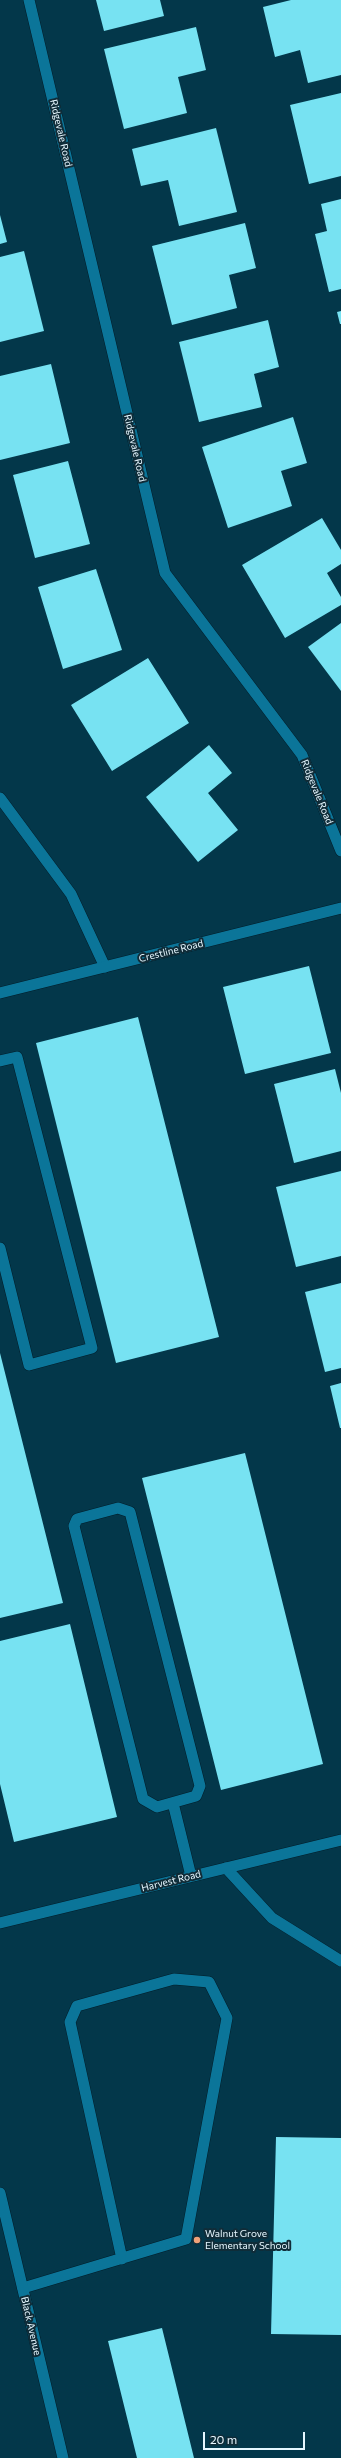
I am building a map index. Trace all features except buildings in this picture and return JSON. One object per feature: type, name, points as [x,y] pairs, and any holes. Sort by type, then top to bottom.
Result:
[{"type":"street","name":"Ridgevale Road","points":[[29,0],[165,573],[302,755],[341,851]]},
{"type":"street","points":[[0,798],[72,894],[105,967]]},
{"type":"street","name":"Crestline Road","points":[[0,993],[341,908]]},
{"type":"street","points":[[0,1061],[17,1057],[92,1348],[29,1365],[0,1248]]},
{"type":"street","points":[[118,1508],[130,1512],[200,1786],[196,1796],[173,1802],[157,1807],[143,1799],[74,1526],[77,1519],[118,1508]]},
{"type":"street","points":[[173,1802],[191,1876]]},
{"type":"street","name":"Harvest Road","points":[[0,1923],[341,1840]]},
{"type":"street","points":[[226,1868],[272,1918],[341,1961]]},
{"type":"street","points":[[23,2288],[122,2260],[186,2239],[227,2018],[209,1982],[174,1979],[77,2006],[70,2022],[122,2260]]},
{"type":"street","name":"Black Avenue","points":[[0,2193],[63,2458]]},
{"type":"place","name":"Walnut Grove Elementary School","points":[[197,2240]]}]
